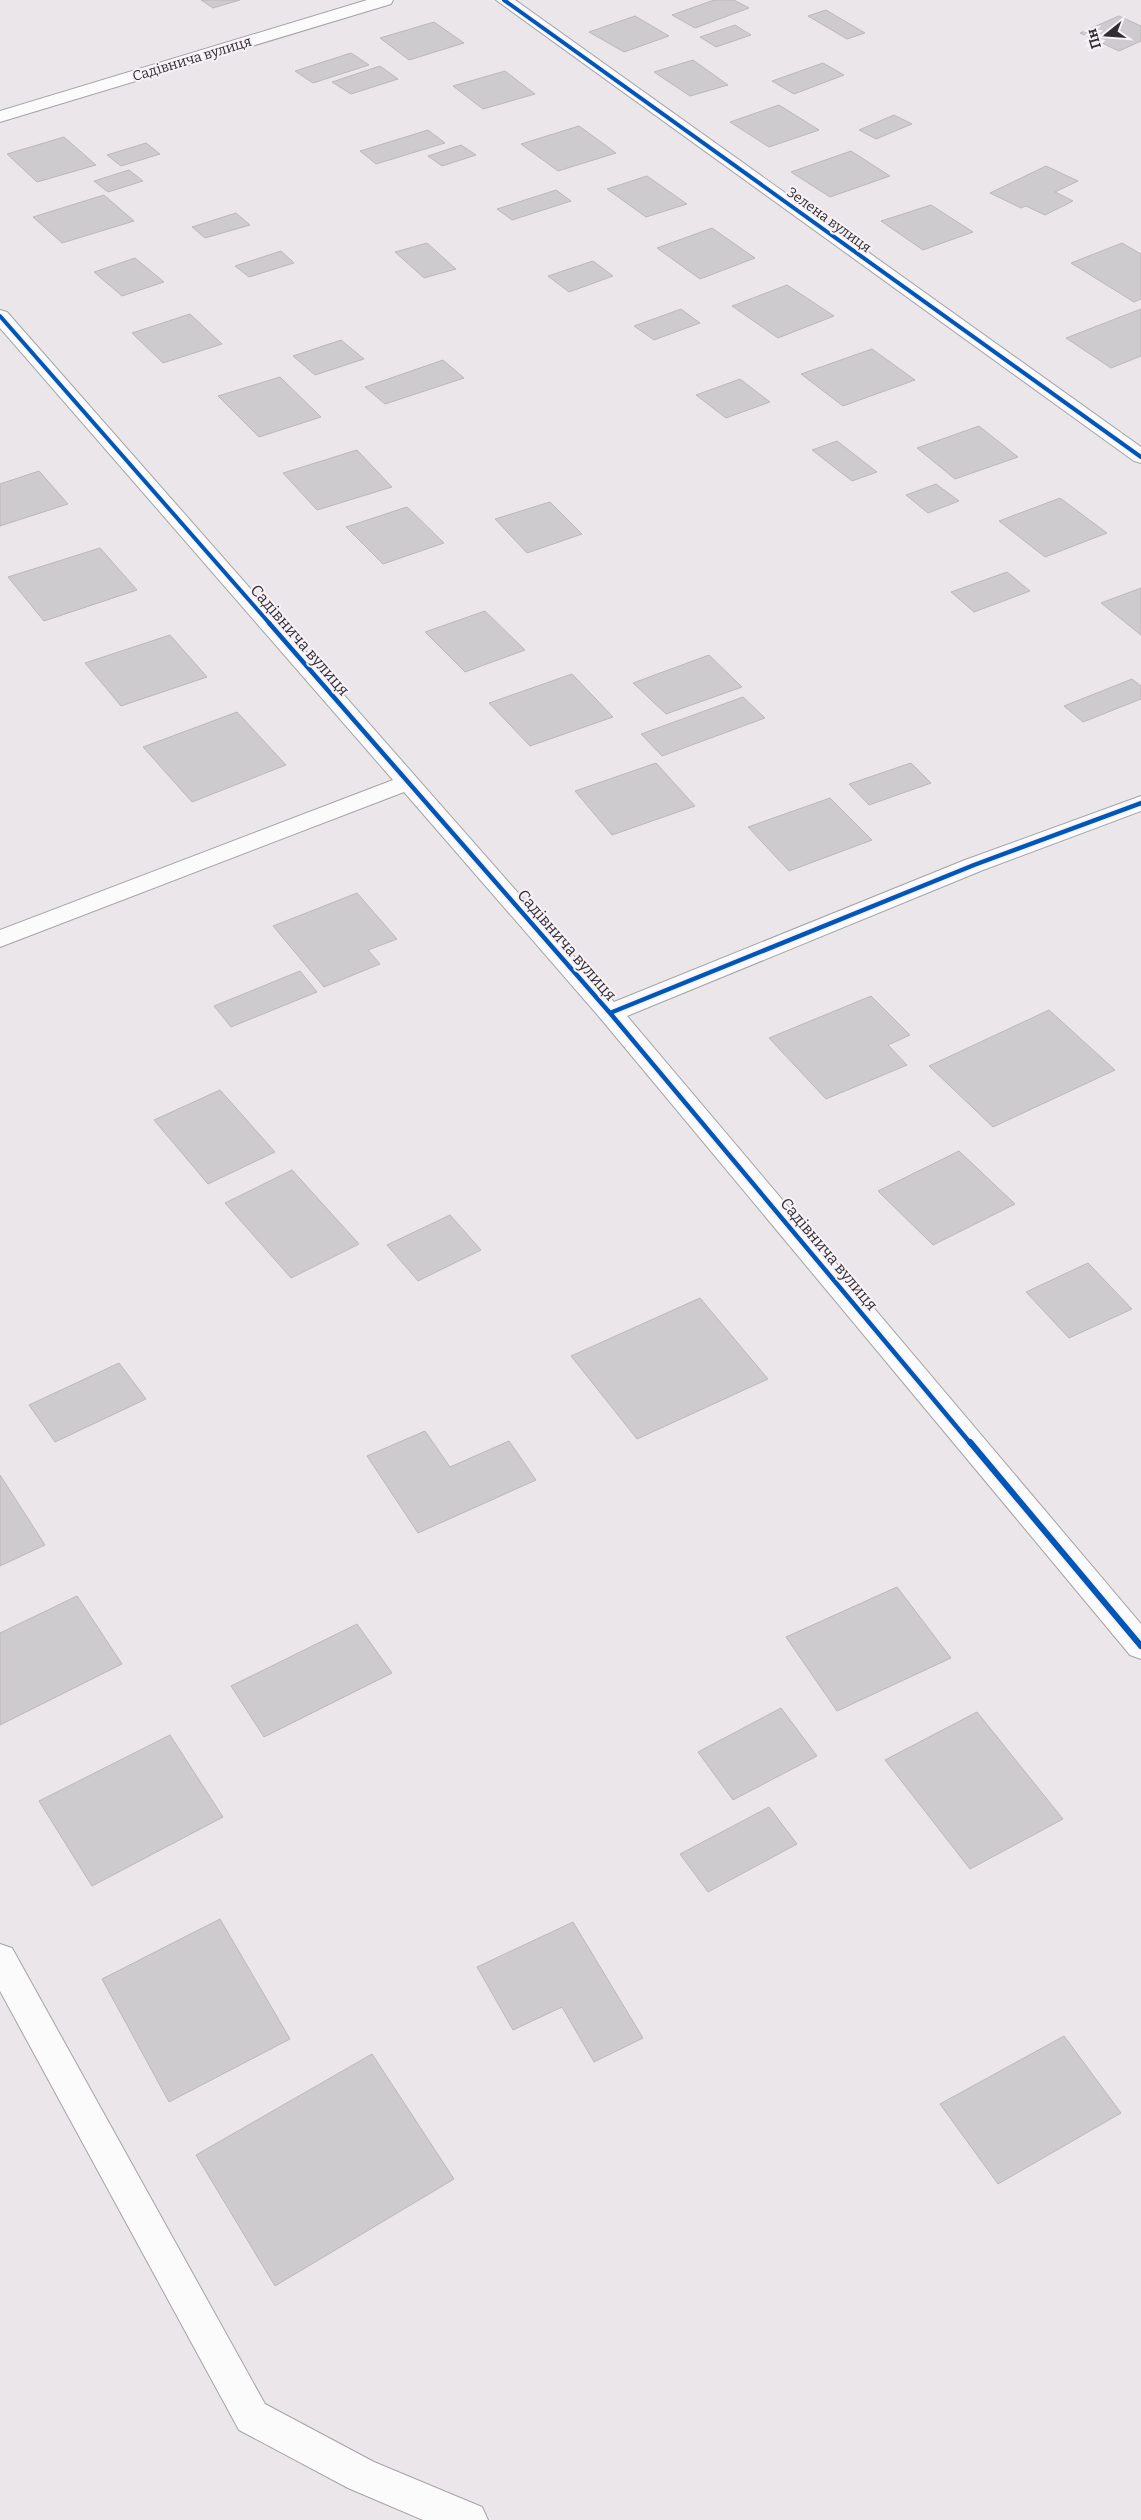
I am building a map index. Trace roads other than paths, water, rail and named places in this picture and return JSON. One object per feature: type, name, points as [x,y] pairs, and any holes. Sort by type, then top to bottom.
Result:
[{"type":"street","name":"Садівнича вулиця","points":[[0,117],[385,0]]},
{"type":"street","name":"Зелена вулиця","points":[[504,0],[1141,458]]},
{"type":"street","name":"Садівнича вулиця","points":[[0,316],[610,1013],[1141,1646]]},
{"type":"street","points":[[0,939],[408,782]]},
{"type":"street","points":[[610,1013],[974,865],[1141,803]]},
{"type":"street","points":[[0,1958],[252,2416],[361,2475],[469,2520]]}]
